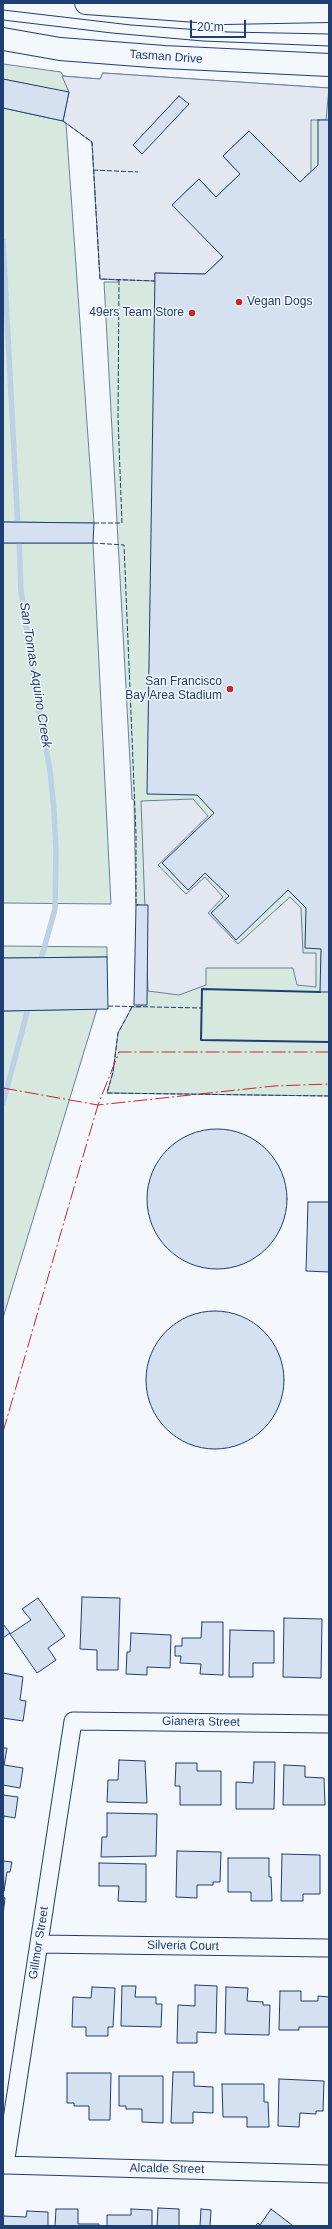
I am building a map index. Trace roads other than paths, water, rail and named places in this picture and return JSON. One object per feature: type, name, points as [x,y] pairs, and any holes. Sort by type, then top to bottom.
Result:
[{"type":"main road","points":[[86,3],[224,13],[329,12]]},
{"type":"main road","name":"Tasman Drive","points":[[3,39],[60,49],[218,61],[329,64]]},
{"type":"street","name":"Gianera Street","points":[[73,1721],[329,1724]]},
{"type":"street","name":"Gillmor Street","points":[[5,2165],[73,1721]]},
{"type":"street","name":"Silveria Court","points":[[39,1944],[327,1948]]},
{"type":"street","name":"Alcalde Street","points":[[5,2165],[329,2174]]},
{"type":"waterway","name":"San Tomas Aquino Creek","points":[[3,241],[18,528]]},
{"type":"waterway","name":"San Tomas Aquino Creek","points":[[19,537],[21,591],[36,696],[50,770],[54,810],[56,851],[55,909],[40,963]]},
{"type":"waterway","name":"San Tomas Aquino Creek","points":[[3,1103],[29,1005]]},
{"type":"tram line","points":[[3,10],[131,25],[228,32],[329,34]]},
{"type":"tram line","points":[[3,20],[112,33],[203,41],[329,46]]},
{"type":"place","name":"Vegan Dogs","points":[[239,302]]},
{"type":"place","name":"49ers Team Store","points":[[192,313]]},
{"type":"place","name":"San Francisco Bay Area Stadium","points":[[230,689]]}]
